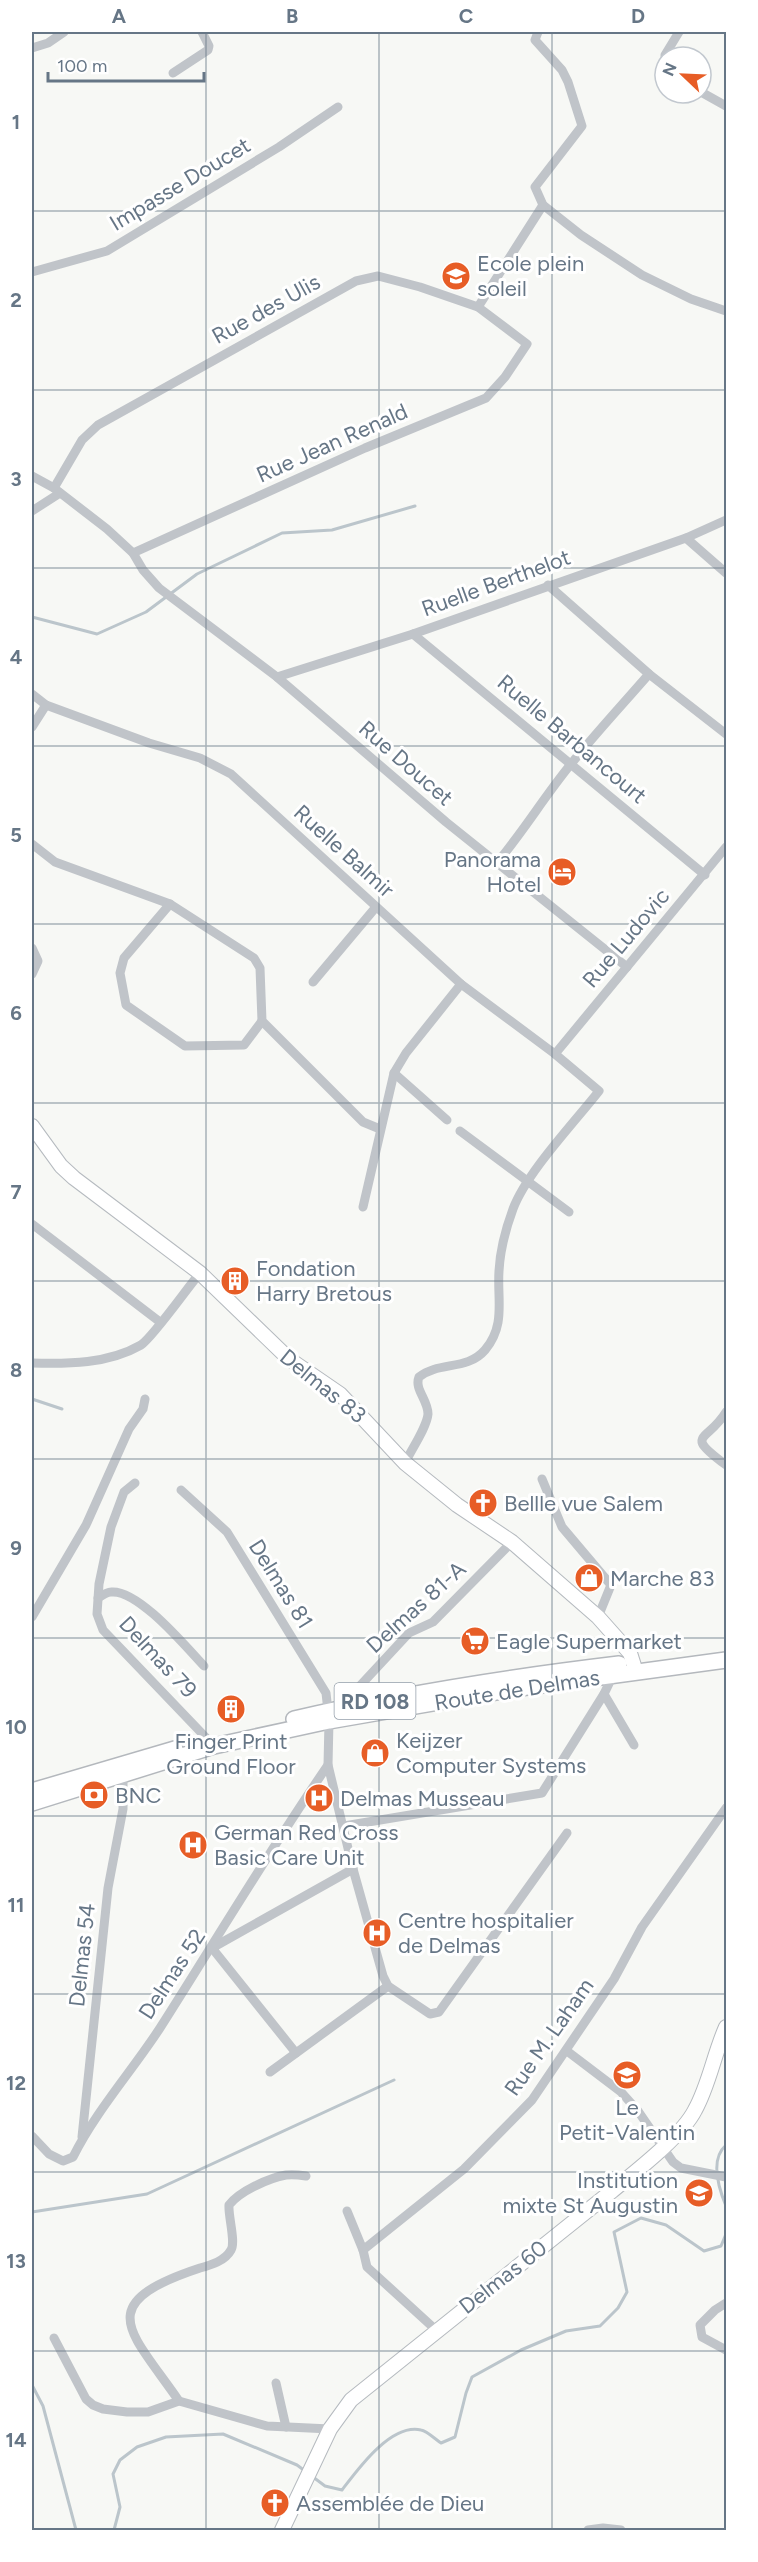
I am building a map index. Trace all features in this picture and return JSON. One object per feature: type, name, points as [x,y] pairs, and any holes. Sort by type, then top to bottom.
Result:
[{"type":"main road","name":"Route de Delmas","points":[[32,1791],[212,1742],[329,1716],[613,1675],[634,1667],[726,1649]]},
{"type":"main road","name":"Route de Delmas","points":[[329,1716],[356,1705],[518,1676],[726,1660]]},
{"type":"main road","name":"Route de Delmas","points":[[32,1803],[123,1776],[212,1742]]},
{"type":"street","points":[[32,48],[48,43],[64,32]]},
{"type":"street","points":[[173,73],[208,50],[209,46],[202,32]]},
{"type":"street","points":[[538,32],[535,40],[561,70],[568,82],[582,126],[535,187],[543,206],[581,235],[642,275],[691,299],[726,311]]},
{"type":"street","points":[[671,45],[679,32]]},
{"type":"street","name":"Impasse Doucet","points":[[32,272],[107,251],[279,147],[338,107]]},
{"type":"street","points":[[478,307],[543,206]]},
{"type":"street","name":"Rue des Ulis","points":[[57,491],[82,440],[98,425],[356,281],[378,276],[420,287],[478,307],[527,344]]},
{"type":"street","name":"Rue Jean Renald","points":[[133,553],[365,448],[486,398],[505,377],[527,344]]},
{"type":"street","name":"Rue Doucet","points":[[32,476],[99,522],[133,553],[143,570],[180,606],[277,677],[496,864],[627,967]]},
{"type":"street","points":[[32,511],[57,491]]},
{"type":"street","name":"Ruelle Berthelot","points":[[277,677],[413,634],[686,538],[726,520]]},
{"type":"street","points":[[686,538],[726,573]]},
{"type":"street","points":[[548,585],[650,674],[726,734]]},
{"type":"street","name":"Ruelle Barbancourt","points":[[413,634],[705,875]]},
{"type":"street","points":[[496,864],[524,831],[538,806],[572,763],[650,674]]},
{"type":"street","name":"Ruelle Balmir","points":[[32,694],[46,705],[149,743],[200,758],[231,774],[461,984],[555,1054],[599,1091],[529,1180]]},
{"type":"street","points":[[32,727],[46,705]]},
{"type":"street","points":[[32,844],[55,862],[170,904],[254,958],[260,968],[262,1021],[244,1046],[185,1046],[126,1005],[120,973],[124,958],[170,904]]},
{"type":"street","name":"Rue Ludovic","points":[[555,1054],[726,848]]},
{"type":"street","points":[[313,982],[376,907]]},
{"type":"street","points":[[32,948],[38,961],[32,974]]},
{"type":"street","points":[[363,1207],[394,1073],[406,1053],[461,984]]},
{"type":"street","points":[[262,1021],[363,1122],[380,1129]]},
{"type":"street","points":[[394,1073],[447,1120]]},
{"type":"street","name":"Delmas 83","points":[[32,1125],[61,1166],[74,1178],[200,1273],[290,1359],[339,1394],[405,1463],[457,1505],[512,1542],[598,1617],[630,1653],[634,1667]]},
{"type":"street","points":[[460,1131],[529,1180],[569,1212]]},
{"type":"street","points":[[405,1463],[427,1420],[426,1402],[417,1382],[419,1377],[426,1372],[471,1361],[478,1357],[495,1337],[499,1323],[501,1251],[513,1209],[529,1180]]},
{"type":"street","points":[[32,1224],[160,1322]]},
{"type":"street","points":[[32,1363],[65,1364],[110,1357],[142,1344],[200,1273]]},
{"type":"street","points":[[32,1616],[86,1525],[129,1429],[143,1409],[145,1399]]},
{"type":"street","points":[[726,1412],[721,1421],[705,1434],[702,1442],[704,1449],[726,1465]]},
{"type":"street","points":[[542,1479],[562,1527],[611,1585],[598,1617]]},
{"type":"street","name":"Delmas 79","points":[[135,1483],[121,1497],[111,1527],[99,1584],[98,1614],[103,1630],[212,1742]]},
{"type":"street","name":"Delmas 81","points":[[182,1490],[226,1532],[326,1693],[329,1716],[328,1765],[353,1869],[383,1976],[388,1986]]},
{"type":"street","name":"Delmas 81-A","points":[[356,1705],[357,1689],[409,1633],[434,1622],[512,1542]]},
{"type":"street","points":[[98,1598],[110,1592],[124,1594],[141,1604],[204,1666]]},
{"type":"street","points":[[344,1826],[542,1794],[604,1694],[613,1675]]},
{"type":"street","points":[[604,1694],[634,1745]]},
{"type":"street","name":"Delmas 52","points":[[32,2136],[49,2154],[63,2161],[74,2157],[82,2139],[147,2047],[212,1948],[285,1828],[328,1765]]},
{"type":"street","name":"Delmas 54","points":[[82,2139],[108,1888],[123,1809],[123,1776]]},
{"type":"street","name":"Rue M. Laham","points":[[363,2250],[464,2169],[532,2100],[614,1979],[642,1927],[726,1808]]},
{"type":"street","points":[[270,2072],[388,1986],[430,2014],[439,2012],[567,1833]]},
{"type":"street","points":[[296,2053],[212,1948],[353,1869]]},
{"type":"street","name":"Delmas 60","points":[[282,2530],[330,2429],[351,2400],[612,2191],[662,2148],[696,2110],[726,2027]]},
{"type":"street","points":[[567,2051],[621,2092],[638,2111],[667,2156],[681,2168],[726,2177]]},
{"type":"street","points":[[179,2401],[133,2334],[129,2317],[134,2303],[154,2285],[213,2264],[229,2254],[233,2245],[230,2205],[238,2196],[279,2176],[289,2174],[306,2176]]},
{"type":"street","points":[[347,2211],[363,2250],[367,2267],[436,2330]]},
{"type":"street","points":[[726,2302],[700,2325],[702,2337],[726,2349]]},
{"type":"street","points":[[54,2338],[86,2399],[93,2405],[127,2412],[148,2412],[179,2401],[267,2426],[330,2429]]},
{"type":"street","points":[[276,2383],[286,2427]]},
{"type":"street","points":[[588,2530],[603,2528],[621,2530]]},
{"type":"waterway","points":[[32,617],[97,634],[146,612],[197,574],[282,533],[332,530],[415,506]]},
{"type":"waterway","points":[[32,1399],[62,1409]]},
{"type":"waterway","points":[[32,2212],[147,2194],[394,2080]]},
{"type":"waterway","points":[[726,2145],[721,2151],[717,2166],[718,2183],[726,2206]]},
{"type":"waterway","points":[[313,2477],[325,2486],[342,2490],[366,2460],[398,2433],[421,2430],[441,2443],[455,2437],[472,2377],[521,2350],[566,2331],[600,2326],[618,2308],[627,2292],[614,2232],[641,2218],[666,2225],[704,2251],[721,2246],[726,2234]]},
{"type":"waterway","points":[[32,2385],[43,2406],[76,2530]]},
{"type":"waterway","points":[[114,2530],[120,2507],[113,2474],[120,2460],[137,2447],[166,2437],[223,2434],[297,2465],[305,2471]]},
{"type":"place","name":"Ecole plein soleil","points":[[456,276]]},
{"type":"place","name":"Panorama Hotel","points":[[562,872]]},
{"type":"place","name":"Fondation Harry Bretous","points":[[235,1281]]},
{"type":"place","name":"Bellle vue Salem","points":[[483,1503]]},
{"type":"place","name":"Marche 83","points":[[589,1578]]},
{"type":"place","name":"Eagle Supermarket","points":[[475,1641]]},
{"type":"place","name":"Finger Print Ground Floor","points":[[231,1709]]},
{"type":"place","name":"Keijzer Computer Systems","points":[[375,1753]]},
{"type":"place","name":"BNC","points":[[94,1795]]},
{"type":"place","name":"Delmas Musseau","points":[[319,1798]]},
{"type":"place","name":"German Red Cross Basic Care Unit","points":[[193,1845]]},
{"type":"place","name":"Centre hospitalier de Delmas","points":[[377,1933]]},
{"type":"place","name":"Le Petit-Valentin","points":[[627,2075]]},
{"type":"place","name":"Institution mixte St Augustin","points":[[699,2193]]},
{"type":"place","name":"Assemblée de Dieu","points":[[275,2503]]}]
